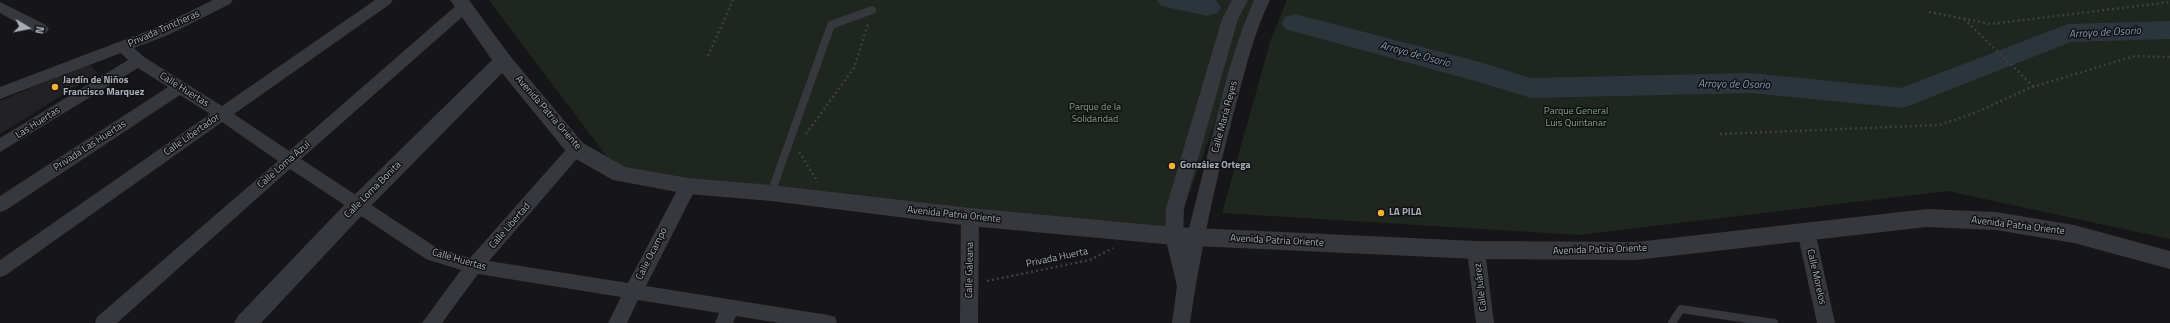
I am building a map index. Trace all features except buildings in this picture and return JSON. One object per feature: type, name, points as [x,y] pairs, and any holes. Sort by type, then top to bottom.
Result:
[{"type":"street","name":"Privada Trincheras","points":[[0,93],[163,32],[225,0]]},
{"type":"street","name":"Calle Libertador","points":[[0,270],[385,0]]},
{"type":"street","points":[[1186,287],[1174,236],[1175,208],[1230,19],[1240,0]]},
{"type":"street","name":"Calle María Reyes","points":[[1181,323],[1186,287],[1207,185],[1249,25],[1262,0]]},
{"type":"street","name":"Avenida Patria Oriente","points":[[462,4],[503,61],[576,149],[620,174],[688,186],[771,193],[970,217],[1196,238],[1476,250],[1564,252],[1636,251],[1927,218],[1996,221],[2074,234],[2170,260]]},
{"type":"street","name":"Calle Loma Azul","points":[[104,323],[289,160],[462,4]]},
{"type":"street","points":[[4,13],[41,29]]},
{"type":"street","name":"Calle Huertas","points":[[124,47],[138,61],[222,114],[357,206],[432,254],[474,266],[633,293],[727,315],[828,323]]},
{"type":"street","name":"Las Huertas","points":[[0,146],[138,61]]},
{"type":"street","name":"Calle Loma Bonita","points":[[246,323],[357,206],[503,61]]},
{"type":"street","name":"Privada Las Huertas","points":[[0,205],[180,87]]},
{"type":"street","name":"Calle Libertad","points":[[431,323],[474,266],[576,149]]},
{"type":"street","name":"Calle Ocampo","points":[[616,323],[688,186]]},
{"type":"street","name":"Calle Galeana","points":[[968,323],[970,284],[970,217]]},
{"type":"street","name":"Calle Morelos","points":[[1806,232],[1826,323]]},
{"type":"street","name":"Calle Juárez","points":[[1476,250],[1485,323]]},
{"type":"lane","points":[[771,193],[831,25],[872,10]]},
{"type":"lane","points":[[1672,323],[1681,309],[1774,323]]},
{"type":"path","points":[[708,56],[733,0]]},
{"type":"path","points":[[1929,12],[1991,24],[2170,2]]},
{"type":"path","points":[[805,135],[854,68],[872,10]]},
{"type":"path","points":[[1964,19],[2034,87]]},
{"type":"path","points":[[1720,134],[1804,129],[1939,125],[1975,113],[2034,87],[2135,56],[2170,57]]},
{"type":"path","points":[[796,148],[830,201]]},
{"type":"path","name":"Privada Huerta","points":[[970,284],[1090,260],[1116,246]]},
{"type":"shaded area","name":"Jardín de Niños Francisco Marquez","points":[[89,64],[98,73],[0,134],[0,101]]},
{"type":"green space","name":"Parque de la Solidaridad","points":[[489,0],[1259,0],[1174,236],[620,174]]},
{"type":"green space","name":"Parque General Luis Quintanar","points":[[1287,0],[2170,0],[2170,239],[1947,191],[1579,235],[1222,213],[1271,39]]},
{"type":"waterway","name":"Arroyo de Osorio","points":[[1170,0],[1208,7]]},
{"type":"waterway","name":"Arroyo de Osorio","points":[[1295,23],[1480,72],[1531,88],[1751,83],[1903,98],[2068,33],[2170,30]]},
{"type":"place","name":"Jardín de Niños Francisco Marquez","points":[[55,87]]},
{"type":"place","name":"González Ortega","points":[[1172,166]]},
{"type":"place","name":"LA PILA","points":[[1381,213]]}]
